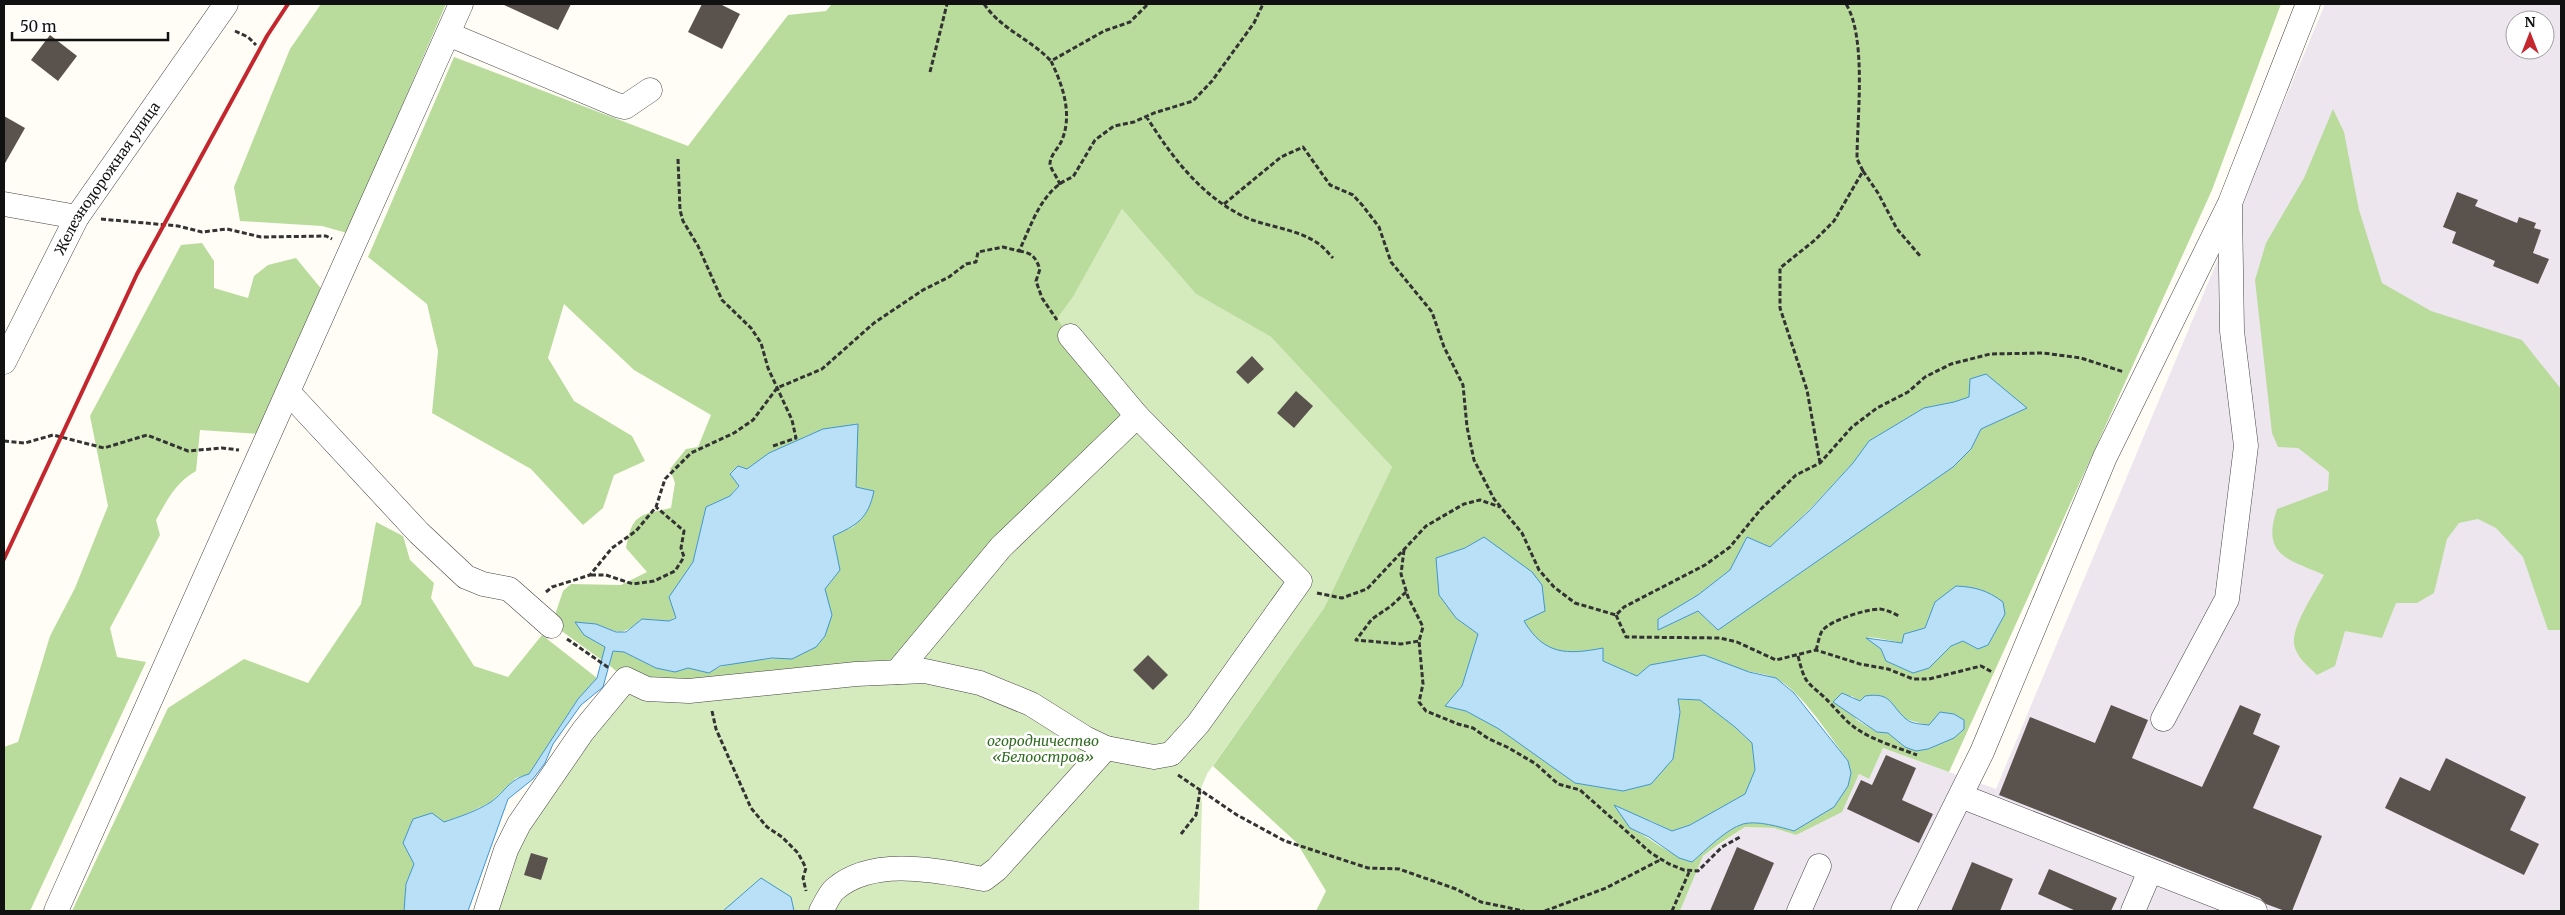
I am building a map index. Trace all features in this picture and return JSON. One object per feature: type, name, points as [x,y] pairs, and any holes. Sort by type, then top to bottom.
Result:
[{"type":"street","name":"Железнодорожная улица","points":[[4,362],[77,217],[226,4]]},
{"type":"street","points":[[56,911],[262,454],[461,4]]},
{"type":"street","points":[[1903,911],[1961,796],[2105,457],[2230,203],[2308,4]]},
{"type":"street","points":[[443,44],[617,105],[626,107],[650,90]]},
{"type":"street","points":[[2163,718],[2227,599],[2246,446],[2232,330],[2230,203]]},
{"type":"street","points":[[4,204],[77,217]]},
{"type":"street","points":[[486,911],[506,850],[519,824],[583,731],[626,679],[647,689],[704,690],[925,671],[980,683],[1031,704],[1085,738],[1106,748],[1154,758],[1171,754],[1198,724],[1300,581],[1137,416],[1070,336]]},
{"type":"street","points":[[289,393],[419,533],[466,577],[483,584],[509,589],[551,626]]},
{"type":"street","points":[[897,672],[1001,547],[1137,416]]},
{"type":"street","points":[[814,903],[835,889],[872,870],[901,868],[984,879],[997,869],[1106,748]]},
{"type":"street","points":[[1961,796],[2255,911]]},
{"type":"street","points":[[1799,911],[1819,866]]},
{"type":"street","points":[[2133,911],[2150,871]]},
{"type":"path","points":[[930,72],[947,4]]},
{"type":"path","points":[[984,4],[1001,23],[1037,46],[1051,61],[1062,84],[1066,104],[1063,139],[1051,160],[1050,166],[1060,185]]},
{"type":"path","points":[[1051,61],[1104,31],[1130,22],[1148,4]]},
{"type":"path","points":[[1019,251],[1029,224],[1041,203],[1060,185],[1073,177],[1095,140],[1114,126],[1134,122],[1146,116],[1193,101],[1212,81],[1254,23],[1263,4]]},
{"type":"path","points":[[1846,4],[1853,14],[1859,65],[1857,159],[1897,229],[1921,256]]},
{"type":"path","points":[[1146,116],[1165,146],[1189,176],[1224,204],[1238,214],[1317,242],[1333,258]]},
{"type":"path","points":[[1224,204],[1280,157],[1303,147],[1330,185],[1353,195],[1380,227],[1391,262],[1432,312],[1444,347],[1463,385],[1467,427],[1474,460],[1494,499],[1522,533],[1539,570],[1554,587],[1575,603],[1616,615]]},
{"type":"path","points":[[678,159],[680,210],[683,221],[698,246],[722,300],[751,328],[761,343],[777,388],[792,420],[796,438],[773,446]]},
{"type":"path","points":[[1820,463],[1807,390],[1780,308],[1780,268],[1815,240],[1834,221],[1863,171]]},
{"type":"path","points":[[77,217],[163,224],[202,232],[228,229],[261,237],[326,236],[353,249]]},
{"type":"path","points":[[590,575],[612,548],[636,531],[656,507],[665,479],[691,453],[709,446],[753,420],[777,388],[822,369],[874,323],[923,290],[949,277],[966,264],[976,262],[978,252],[1003,247],[1031,253],[1035,257],[1040,269],[1036,281],[1042,298],[1070,336]]},
{"type":"path","points":[[1616,615],[1624,607],[1705,565],[1730,547],[1761,509],[1796,475],[1820,463],[1852,427],[1877,408],[1908,392],[1925,377],[1951,364],[1990,354],[2043,353],[2081,358],[2104,365],[2142,382]]},
{"type":"path","points":[[4,441],[25,443],[53,435],[104,448],[147,435],[188,451],[222,448],[262,454]]},
{"type":"path","points":[[1300,581],[1318,594],[1334,598],[1355,594],[1367,589],[1379,578],[1426,526],[1464,504],[1480,500],[1501,507]]},
{"type":"path","points":[[528,606],[552,587],[590,575],[606,575],[633,584],[654,581],[675,570],[684,557],[680,548],[684,531],[656,507]]},
{"type":"path","points":[[1404,550],[1401,574],[1406,592],[1423,627],[1420,641],[1423,684],[1419,702],[1426,711],[1473,728],[1536,764],[1558,784],[1580,790],[1605,814],[1661,860],[1684,870],[1698,871],[1722,847],[1740,837]]},
{"type":"path","points":[[1406,592],[1391,606],[1372,619],[1356,640],[1401,644],[1420,641]]},
{"type":"path","points":[[1816,650],[1821,632],[1827,626],[1840,619],[1875,610],[1883,610],[1899,616]]},
{"type":"path","points":[[1616,615],[1621,631],[1626,637],[1720,638],[1736,642],[1776,660],[1816,650],[1860,664],[1888,669],[1914,679],[1929,679],[1981,666],[2000,676],[2009,686]]},
{"type":"path","points":[[551,626],[598,662],[612,670]]},
{"type":"path","points":[[1798,656],[1802,674],[1809,686],[1823,696],[1852,726],[1868,736],[1917,755]]},
{"type":"path","points":[[704,690],[716,729],[751,808],[767,827],[782,837],[798,853],[806,868],[803,878],[814,903]]},
{"type":"path","points":[[1154,758],[1237,816],[1285,841],[1368,868],[1399,869],[1456,890],[1481,902],[1524,911]]},
{"type":"path","points":[[1181,834],[1196,815],[1200,791]]},
{"type":"path","points":[[1544,911],[1606,888],[1661,860]]},
{"type":"path","points":[[1672,911],[1690,870]]},
{"type":"shaded area","points":[[2325,4],[2561,4],[2561,911],[1680,911],[1703,856],[1745,827],[1774,828],[1797,835],[1859,774],[1869,779],[1883,748],[1996,789]]},
{"type":"green space","points":[[321,4],[446,4],[347,233],[322,226],[240,221],[234,187],[290,49]]},
{"type":"green space","points":[[832,4],[2281,4],[2212,190],[1949,772],[1883,748],[1869,779],[1859,774],[1842,812],[1796,835],[1774,828],[1745,827],[1703,856],[1680,911],[1316,911],[1326,891],[1297,843],[1213,766],[1324,608],[1392,467],[1271,337],[1196,294],[1122,209],[1073,297],[1057,319],[1133,411],[900,668],[710,689],[623,677],[609,665],[613,650],[624,652],[656,668],[675,672],[688,668],[709,673],[738,663],[792,659],[832,615],[825,589],[840,570],[832,536],[854,527],[873,491],[856,488],[856,462],[823,429],[769,453],[747,469],[738,466],[730,473],[739,485],[730,496],[706,507],[693,562],[669,597],[676,617],[669,621],[642,619],[625,631],[620,632],[596,624],[584,635],[606,647],[603,661],[552,624],[563,591],[571,584],[621,585],[647,572],[626,548],[631,528],[634,522],[644,515],[671,508],[675,483],[670,469],[686,449],[698,447],[711,415],[634,370],[564,304],[548,358],[574,401],[632,436],[645,461],[614,475],[603,508],[583,525],[531,469],[432,413],[438,351],[427,304],[368,257],[454,57],[688,146],[788,15],[826,11]],"holes":[[[1969,397],[2026,408],[1981,429],[1971,449],[1718,630],[1698,611],[1658,630],[1658,619],[1698,595],[1730,570],[1747,537],[1770,547],[1809,510],[1853,463],[1869,441],[1924,408]],[[1484,537],[1519,613],[1537,639],[1552,650],[1574,652],[1603,648],[1603,661],[1637,676],[1650,665],[1696,667],[1764,674],[1785,684],[1815,715],[1848,761],[1834,807],[1794,831],[1761,823],[1743,824],[1723,835],[1692,862],[1676,855],[1630,828],[1649,820],[1672,831],[1690,825],[1746,794],[1755,770],[1752,743],[1700,700],[1678,699],[1680,712],[1651,784],[1622,791],[1575,783],[1499,729],[1466,711],[1446,706],[1462,686],[1478,634],[1456,618],[1436,558],[1465,548]],[[1935,602],[2005,614],[1988,645],[1978,649],[1963,641],[1951,646],[1929,668],[1913,673],[1886,661],[1881,649],[1867,638],[1879,638],[1903,643],[1904,634],[1925,628]],[[1852,696],[1879,710],[1911,721],[1929,725],[1936,719],[1954,738],[1928,749],[1905,747],[1888,733],[1877,732],[1857,720],[1851,712],[1833,702]]]},
{"type":"green space","points":[[2333,109],[2344,132],[2359,210],[2382,283],[2431,311],[2522,340],[2561,389],[2561,630],[2548,630],[2523,557],[2496,528],[2478,519],[2459,523],[2447,539],[2434,593],[2417,603],[2396,603],[2382,638],[2345,631],[2335,666],[2317,675],[2303,661],[2295,649],[2294,636],[2300,618],[2324,575],[2299,565],[2281,554],[2275,546],[2273,525],[2277,509],[2328,490],[2329,472],[2298,448],[2278,447],[2272,433],[2255,280],[2266,243],[2304,178]]},
{"type":"green space","name":"огородничество «Белоостров»","points":[[1122,209],[1196,294],[1271,337],[1392,467],[1324,608],[1207,774],[1200,791],[1202,804],[1199,911],[486,911],[506,850],[608,703],[1083,353],[1057,319],[1073,297]]},
{"type":"green space","points":[[202,243],[214,261],[214,288],[248,298],[254,276],[268,265],[296,258],[323,291],[258,434],[200,430],[196,471],[177,486],[156,520],[160,535],[110,628],[117,657],[146,662],[30,911],[4,911],[4,747],[18,742],[50,636],[75,588],[108,506],[90,416],[181,245]]},
{"type":"green space","points":[[376,522],[403,536],[410,560],[434,583],[431,598],[474,666],[508,677],[542,635],[597,678],[578,699],[529,774],[516,778],[491,802],[462,816],[444,822],[414,864],[406,884],[404,911],[72,911],[168,708],[244,659],[308,683],[361,604]]},
{"type":"water","points":[[1986,374],[2027,408],[1981,429],[1971,449],[1953,467],[1718,630],[1698,611],[1658,630],[1658,619],[1698,595],[1730,570],[1747,537],[1770,547],[1810,510],[1853,463],[1869,441],[1924,408],[1969,397],[1970,379]]},
{"type":"water","points":[[858,424],[856,487],[874,491],[872,501],[865,515],[849,528],[833,536],[840,570],[825,589],[832,615],[825,636],[816,647],[792,659],[772,658],[720,666],[709,673],[688,668],[675,672],[656,668],[624,652],[613,651],[603,687],[581,705],[553,744],[545,763],[533,779],[508,799],[468,911],[404,911],[406,884],[414,864],[403,843],[413,819],[432,813],[444,822],[468,814],[491,802],[516,779],[529,774],[578,699],[597,678],[605,647],[584,635],[575,622],[596,624],[616,632],[626,632],[642,619],[669,621],[676,618],[669,597],[693,562],[706,507],[730,496],[739,486],[730,474],[738,466],[747,469],[769,453],[823,429]]},
{"type":"water","points":[[1484,537],[1532,572],[1542,585],[1545,611],[1524,621],[1540,641],[1548,646],[1558,650],[1578,652],[1603,648],[1603,661],[1637,676],[1650,665],[1704,655],[1749,672],[1776,678],[1794,693],[1848,761],[1851,773],[1848,786],[1834,807],[1794,831],[1761,823],[1743,824],[1723,835],[1692,862],[1679,858],[1649,837],[1630,828],[1614,805],[1672,831],[1690,825],[1745,794],[1755,770],[1752,743],[1700,700],[1678,699],[1680,712],[1673,759],[1651,784],[1623,791],[1575,783],[1499,729],[1466,711],[1445,706],[1462,686],[1478,634],[1456,618],[1439,595],[1436,558],[1465,548]]},
{"type":"water","points":[[1956,586],[1981,590],[2003,602],[2005,614],[1988,645],[1978,649],[1963,641],[1951,646],[1929,668],[1913,673],[1886,661],[1881,649],[1866,638],[1902,643],[1904,634],[1925,628],[1935,602]]},
{"type":"water","points":[[1842,693],[1860,701],[1865,696],[1874,695],[1885,698],[1906,719],[1917,724],[1929,725],[1940,712],[1954,714],[1964,720],[1964,729],[1954,738],[1928,749],[1916,751],[1905,747],[1888,733],[1877,732],[1833,702]]},
{"type":"water","points":[[761,878],[791,897],[794,911],[723,911]]},
{"type":"building","points":[[502,4],[571,4],[558,30]]},
{"type":"building","points":[[702,4],[720,4],[740,14],[722,49],[688,32]]},
{"type":"building","points":[[50,35],[77,56],[58,81],[31,60]]},
{"type":"building","points":[[4,116],[25,128],[4,165]]},
{"type":"building","points":[[2457,192],[2478,200],[2475,206],[2517,223],[2519,217],[2536,223],[2534,228],[2541,230],[2533,253],[2549,259],[2538,284],[2493,266],[2495,261],[2452,243],[2456,232],[2443,227]]},
{"type":"building","points":[[1252,356],[1264,369],[1248,384],[1236,372]]},
{"type":"building","points":[[1296,391],[1313,406],[1294,428],[1277,413]]},
{"type":"building","points":[[1148,655],[1168,675],[1153,690],[1133,670]]},
{"type":"building","points":[[2111,705],[2148,720],[2132,758],[2202,787],[2240,705],[2261,714],[2253,734],[2280,746],[2253,808],[2322,836],[2292,911],[2285,911],[2266,904],[2260,898],[1999,795],[2030,717],[2095,743]]},
{"type":"building","points":[[1886,755],[1916,768],[1902,800],[1933,814],[1919,843],[1847,809],[1861,780],[1872,785]]},
{"type":"building","points":[[2446,758],[2526,797],[2510,830],[2539,844],[2524,875],[2385,808],[2400,777],[2430,791]]},
{"type":"building","points":[[1737,847],[1774,863],[1753,911],[1710,911]]},
{"type":"building","points":[[531,853],[548,858],[541,880],[524,875]]},
{"type":"building","points":[[1972,862],[2013,879],[2000,911],[1951,911]]},
{"type":"building","points":[[2049,869],[2117,898],[2111,911],[2076,911],[2038,894]]},
{"type":"railway","points":[[4,559],[137,274],[267,36],[288,4]]}]
